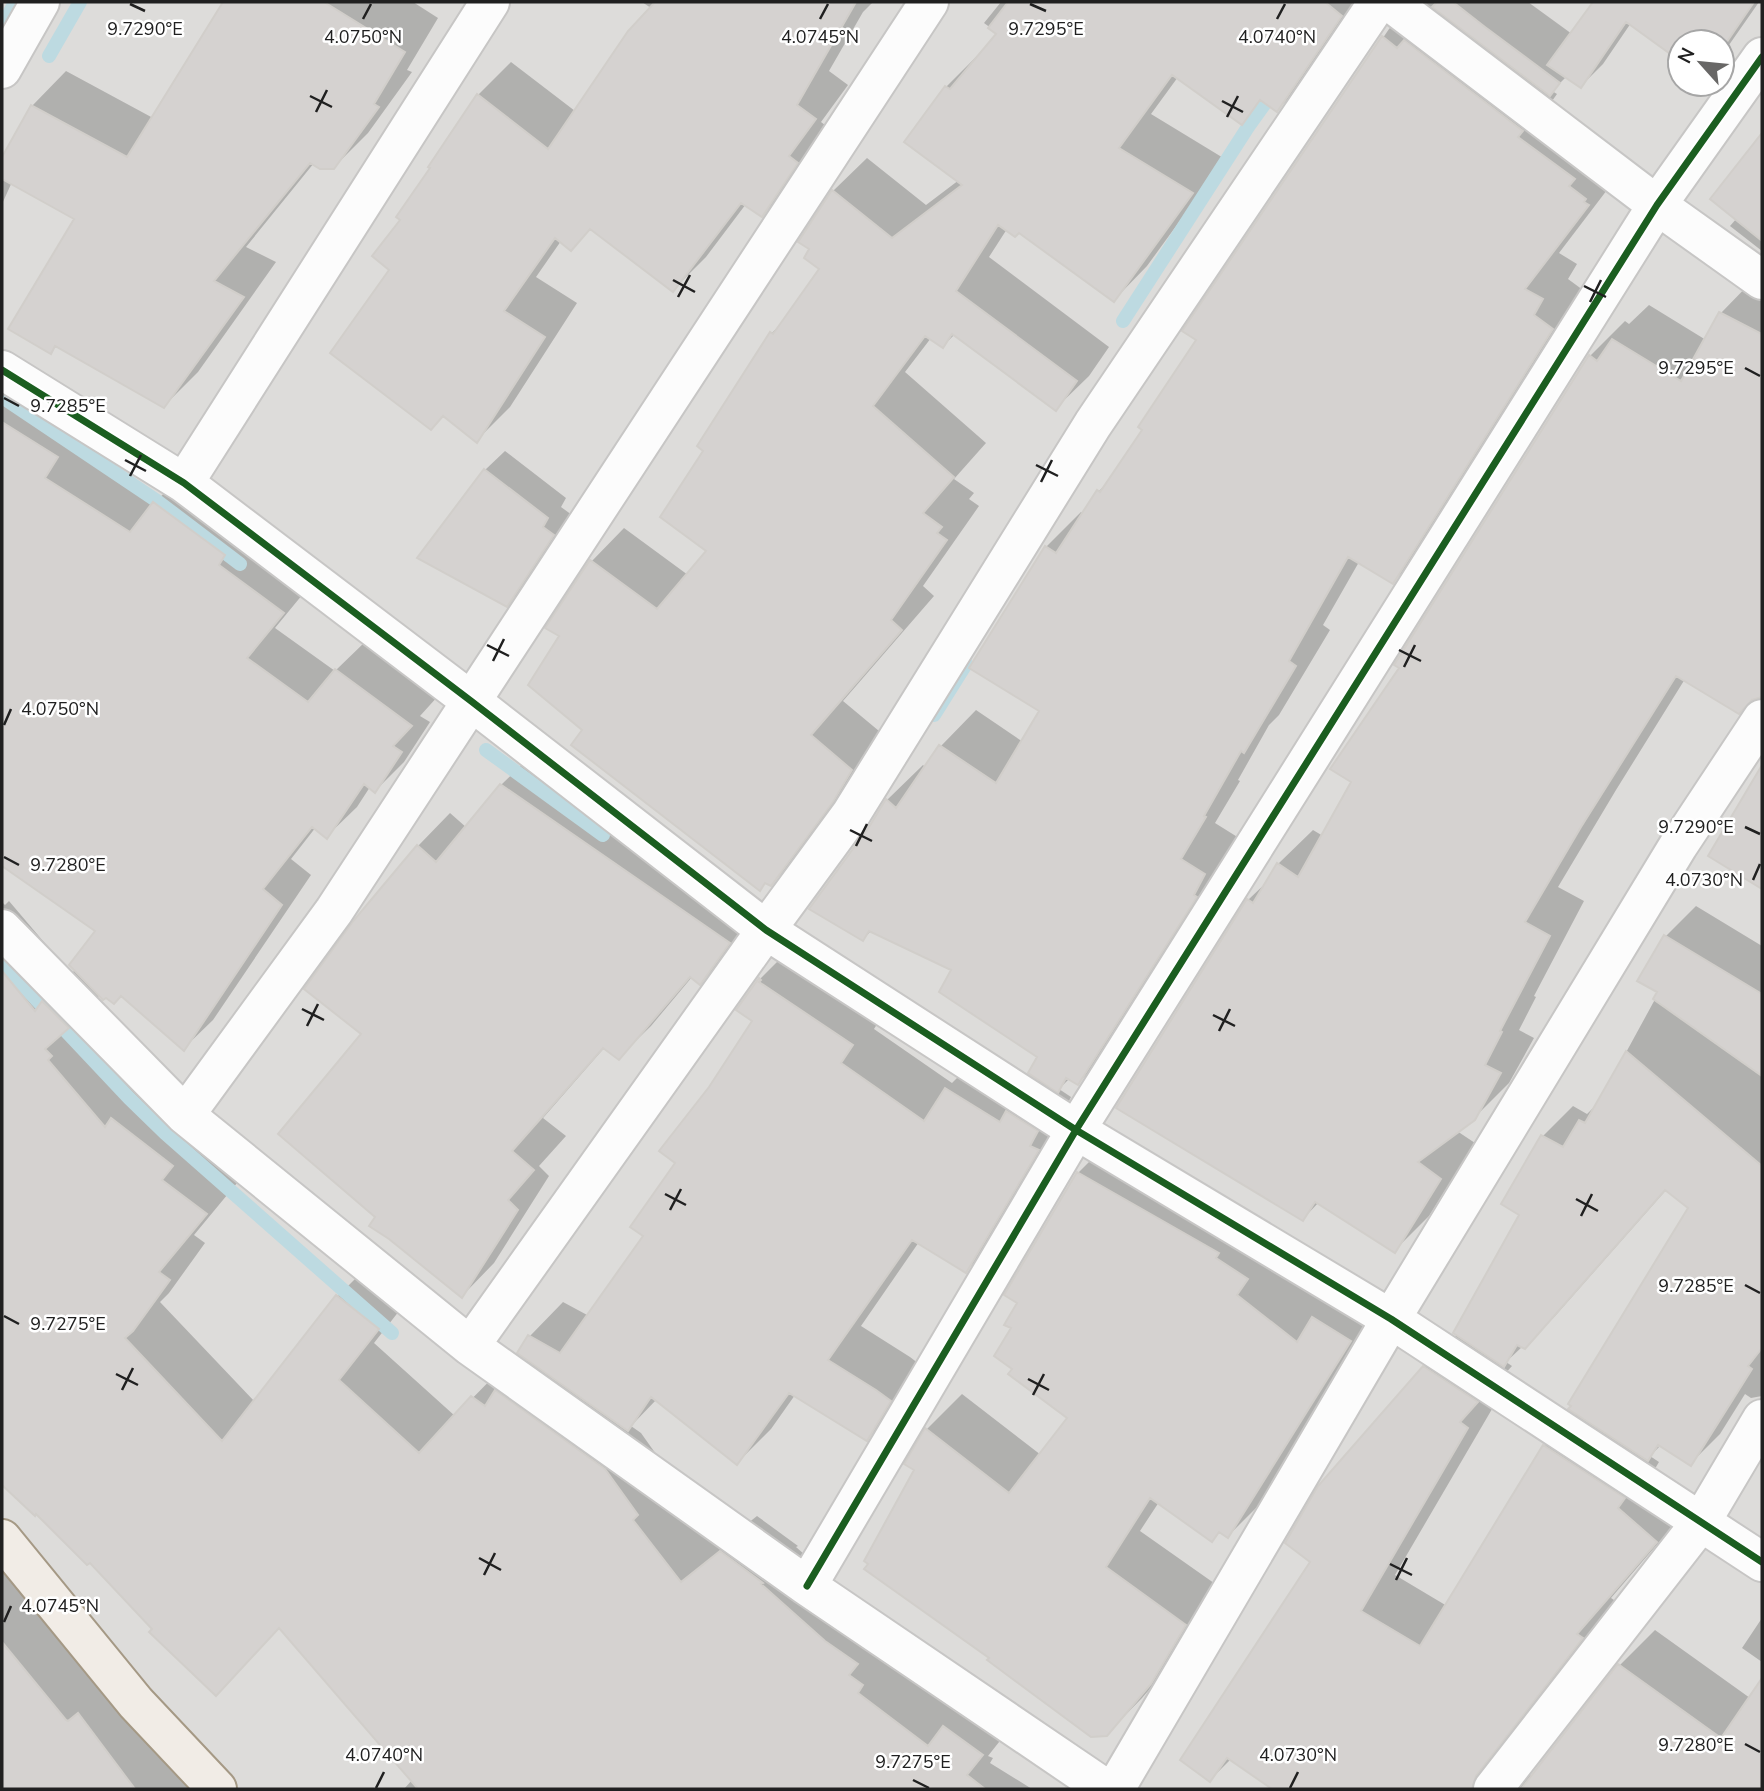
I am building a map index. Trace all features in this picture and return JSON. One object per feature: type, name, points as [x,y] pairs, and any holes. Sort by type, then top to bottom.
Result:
[{"type":"main road","points":[[2,1539],[136,1703],[217,1789]]},
{"type":"street","points":[[2,69],[40,2]]},
{"type":"street","points":[[184,483],[490,2]]},
{"type":"street","points":[[185,1115],[334,911],[929,2]]},
{"type":"street","points":[[470,1346],[851,814],[1093,424],[1378,2]]},
{"type":"street","points":[[1390,2],[1657,205],[1762,280]]},
{"type":"street","points":[[807,1586],[1076,1130],[1657,205],[1762,57]]},
{"type":"street","points":[[2,370],[184,483],[766,930],[1076,1130],[1391,1319],[1762,1562]]},
{"type":"street","points":[[1115,1789],[1391,1319],[1678,846],[1762,719]]},
{"type":"street","points":[[2,929],[185,1115],[470,1346],[807,1586],[1105,1789]]},
{"type":"street","points":[[1493,1789],[1701,1522],[1762,1419]]},
{"type":"shaded area","points":[[2,2],[1762,2],[1762,1789],[2,1789]]},
{"type":"building","points":[[223,2],[324,2],[405,52],[374,104],[379,107],[334,169],[320,169],[310,163],[214,281],[244,297],[164,408],[55,346],[51,354],[8,329],[74,219],[2,179],[2,157],[31,105],[127,157]]},
{"type":"building","points":[[655,2],[856,2],[797,105],[816,119],[789,156],[798,163],[762,217],[741,203],[673,292],[590,229],[571,251],[555,238],[504,311],[545,337],[477,443],[443,416],[431,430],[330,353],[389,270],[372,256],[400,220],[396,217],[477,94],[548,149],[628,31]]},
{"type":"building","points":[[1008,2],[1325,2],[1342,16],[1277,112],[1260,100],[1242,125],[1172,75],[1119,148],[1193,193],[1114,302],[1019,233],[1015,237],[998,225],[956,291],[1077,381],[1056,411],[952,334],[943,348],[925,336],[873,406],[954,477],[923,513],[942,527],[937,533],[947,540],[891,620],[902,630],[811,735],[852,770],[833,802],[771,886],[765,883],[760,891],[571,745],[582,730],[528,685],[559,636],[545,628],[590,560],[657,609],[706,551],[660,517],[703,451],[697,446],[770,332],[773,334],[819,269],[804,258],[809,249],[798,242],[832,190],[892,238],[962,185],[904,142],[945,86],[950,89],[996,34],[988,28]]},
{"type":"building","points":[[1437,2],[1453,2],[1560,83],[1550,96],[1432,7]]},
{"type":"building","points":[[1593,2],[1754,2],[1736,28],[1666,28],[1666,51],[1626,22],[1581,88],[1547,65]]},
{"type":"building","points":[[1382,36],[1397,48],[1404,40],[1523,131],[1518,137],[1575,179],[1569,186],[1586,199],[1584,202],[1589,205],[1525,289],[1543,299],[1534,315],[1553,329],[1393,584],[1348,557],[1289,661],[1296,666],[1244,753],[1241,751],[1181,859],[1205,874],[1194,895],[1197,897],[1078,1085],[1066,1078],[1058,1093],[1028,1073],[1037,1057],[939,992],[951,970],[869,931],[863,941],[809,909],[869,827],[886,799],[896,808],[939,745],[996,783],[1039,711],[969,668],[1045,546],[1056,553],[1097,490],[1100,492],[1142,430],[1138,427],[1196,340],[1182,331]]},
{"type":"building","points":[[1762,133],[1762,241],[1710,199]]},
{"type":"building","points":[[1719,312],[1762,334],[1762,697],[1752,700],[1739,714],[1676,676],[1525,922],[1550,936],[1485,1065],[1501,1073],[1475,1120],[1418,1162],[1441,1179],[1395,1253],[1315,1202],[1303,1221],[1116,1108],[1247,899],[1253,903],[1277,863],[1298,877],[1351,782],[1330,769],[1399,668],[1394,665],[1589,355],[1597,361],[1612,339],[1681,381]]},
{"type":"building","points":[[2,422],[58,457],[45,478],[130,532],[153,502],[225,555],[219,565],[284,613],[247,658],[308,702],[335,669],[412,726],[393,746],[402,752],[375,793],[364,784],[327,839],[312,827],[263,889],[282,905],[184,1051],[121,996],[114,1004],[106,998],[103,1000],[69,965],[95,931],[2,866]]},
{"type":"building","points":[[484,469],[548,518],[543,527],[554,535],[507,607],[417,558]]},
{"type":"building","points":[[1762,765],[1762,889],[1708,856]]},
{"type":"building","points":[[500,784],[730,943],[700,985],[690,977],[619,1060],[603,1048],[512,1151],[534,1170],[508,1200],[518,1210],[462,1298],[369,1226],[375,1217],[278,1134],[361,1034],[304,989],[354,920],[417,845],[436,862]]},
{"type":"building","points":[[1664,935],[1762,994],[1762,1076],[1653,999],[1657,992],[1637,981]]},
{"type":"building","points":[[2,971],[35,1011],[42,1001],[69,1028],[45,1049],[52,1056],[48,1060],[105,1127],[111,1118],[173,1166],[162,1180],[207,1214],[159,1272],[170,1280],[125,1338],[222,1441],[336,1295],[379,1329],[339,1380],[419,1453],[471,1396],[485,1406],[495,1390],[605,1469],[638,1515],[633,1520],[681,1582],[720,1551],[763,1583],[761,1584],[825,1641],[858,1664],[849,1675],[863,1685],[858,1693],[928,1746],[943,1726],[983,1755],[967,1775],[985,1789],[418,1789],[279,1628],[216,1696],[149,1632],[152,1629],[90,1563],[87,1565],[36,1514],[35,1516],[2,1485]]},
{"type":"building","points":[[759,978],[759,982],[853,1045],[841,1063],[924,1121],[945,1088],[1000,1122],[1006,1111],[1038,1131],[1030,1146],[1039,1150],[966,1273],[912,1240],[828,1360],[891,1401],[867,1441],[789,1393],[737,1465],[651,1397],[628,1431],[517,1353],[528,1335],[560,1353],[643,1236],[630,1227],[675,1163],[659,1151],[709,1087],[752,1021],[736,1010]]},
{"type":"building","points":[[1626,1051],[1762,1166],[1762,1348],[1748,1366],[1752,1369],[1691,1466],[1658,1445],[1648,1461],[1568,1409],[1571,1406],[1568,1404],[1688,1208],[1665,1190],[1525,1349],[1517,1345],[1504,1367],[1453,1333],[1519,1215],[1501,1204],[1541,1135],[1563,1147],[1579,1120],[1585,1123]]},
{"type":"building","points":[[1077,1172],[1219,1253],[1216,1258],[1248,1279],[1237,1295],[1297,1342],[1312,1317],[1351,1341],[1228,1538],[1219,1532],[1212,1542],[1150,1498],[1106,1567],[1186,1625],[1151,1684],[1107,1736],[1091,1737],[987,1660],[989,1658],[864,1569],[868,1564],[864,1561],[914,1470],[904,1464],[925,1428],[1009,1493],[1067,1418],[1008,1374],[1012,1369],[994,1356],[1011,1328],[1004,1325],[1017,1303],[1004,1295]]},
{"type":"building","points":[[1423,1366],[1478,1402],[1460,1422],[1468,1428],[1361,1611],[1420,1646],[1543,1445],[1625,1498],[1618,1508],[1657,1542],[1577,1634],[1583,1638],[1476,1776],[1472,1789],[1272,1789],[1227,1758],[1210,1782],[1180,1760],[1310,1562],[1285,1543],[1318,1486]]},
{"type":"building","points":[[2,1642],[66,1720],[78,1713],[135,1789],[2,1789]]},
{"type":"building","points":[[1618,1664],[1721,1738],[1762,1678],[1762,1789],[1521,1789]]},
{"type":"waterway","points":[[2,28],[15,2]]},
{"type":"waterway","points":[[49,56],[80,2]]},
{"type":"waterway","points":[[1123,321],[1276,88]]},
{"type":"waterway","points":[[2,397],[157,501],[240,564]]},
{"type":"waterway","points":[[934,715],[966,664]]},
{"type":"waterway","points":[[486,750],[603,835]]},
{"type":"waterway","points":[[2,963],[165,1133],[392,1333]]},
{"type":"cycle path","points":[[807,1586],[1076,1130],[1657,205],[1762,57]]},
{"type":"cycle path","points":[[2,370],[184,483],[766,930],[1076,1130],[1391,1319],[1762,1562]]}]
